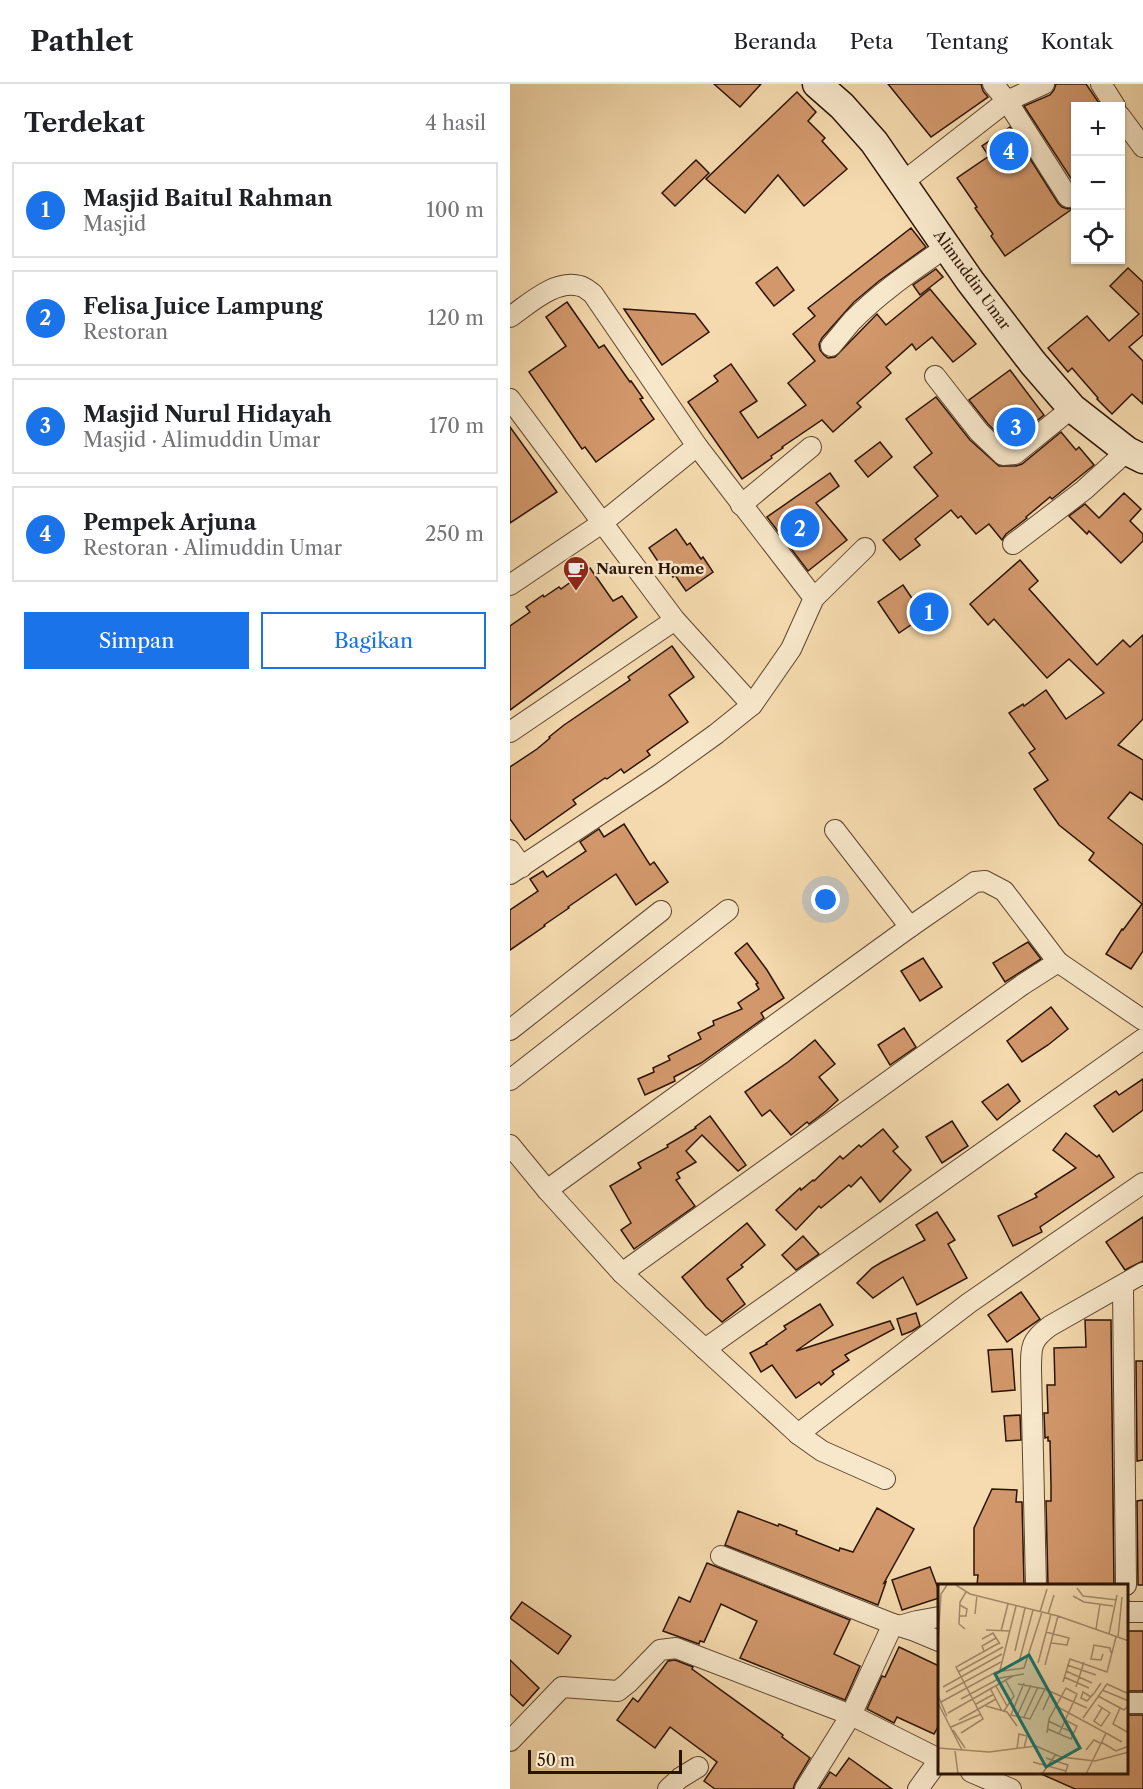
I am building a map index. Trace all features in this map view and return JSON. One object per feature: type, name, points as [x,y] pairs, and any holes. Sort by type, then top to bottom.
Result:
[{"type":"street","name":"Alimuddin Umar","points":[[817,84],[843,106],[874,142],[970,280],[1033,363],[1072,408],[1135,455]]},
{"type":"street","points":[[993,84],[1007,101],[1068,197]]},
{"type":"street","points":[[903,182],[1007,101],[1044,84]]},
{"type":"street","points":[[1101,84],[1112,102]]},
{"type":"street","points":[[1125,123],[1143,147]]},
{"type":"street","points":[[831,346],[852,321],[880,297],[948,246]]},
{"type":"street","points":[[510,317],[555,287],[581,286],[593,294],[697,446],[814,598]]},
{"type":"street","points":[[934,376],[979,432],[1003,455],[1015,454],[1072,408]]},
{"type":"street","points":[[510,399],[675,620],[752,705]]},
{"type":"street","points":[[510,585],[602,523],[697,446]]},
{"type":"street","points":[[741,505],[811,447]]},
{"type":"street","points":[[1014,544],[1084,490],[1135,455]]},
{"type":"street","points":[[510,850],[516,870],[659,775],[752,705],[791,649],[814,598],[865,548]]},
{"type":"street","points":[[510,732],[675,620]]},
{"type":"street","points":[[835,830],[910,927]]},
{"type":"street","points":[[547,1190],[975,882],[985,880],[1004,891],[1058,962],[1143,1020]]},
{"type":"street","points":[[510,1080],[728,910]]},
{"type":"street","points":[[510,1030],[661,911]]},
{"type":"street","points":[[622,1273],[1058,962]]},
{"type":"street","points":[[705,1349],[1143,1039]]},
{"type":"street","points":[[510,1145],[622,1273],[798,1434],[822,1451],[885,1479]]},
{"type":"street","points":[[798,1434],[969,1303],[1143,1183]]},
{"type":"street","points":[[1036,1584],[1031,1369],[1033,1345],[1038,1335],[1050,1326],[1143,1273]]},
{"type":"street","points":[[1123,1286],[1126,1584]]},
{"type":"street","points":[[721,1556],[938,1641]]},
{"type":"street","points":[[896,1625],[938,1617]]},
{"type":"street","points":[[805,1789],[851,1715],[896,1625]]},
{"type":"street","points":[[510,1742],[562,1687],[618,1691],[660,1650],[676,1648],[851,1715],[938,1759]]},
{"type":"street","points":[[918,1789],[938,1761]]},
{"type":"street","points":[[668,1789],[698,1767]]},
{"type":"street","points":[[974,1774],[1011,1789]]},
{"type":"building","points":[[714,84],[761,84],[740,107]]},
{"type":"building","points":[[888,84],[981,84],[988,97],[931,137]]},
{"type":"building","points":[[1056,84],[1086,84],[1098,102],[1071,102],[1071,178],[1024,106],[1050,95]]},
{"type":"building","points":[[797,92],[816,112],[808,121],[825,138],[822,141],[847,169],[804,206],[778,175],[745,213],[706,179]]},
{"type":"building","points":[[1010,127],[1058,203],[1062,207],[1071,208],[1005,256],[975,208],[977,207],[957,178],[989,156],[982,146]]},
{"type":"building","points":[[696,160],[709,173],[675,206],[662,193]]},
{"type":"building","points":[[911,228],[926,247],[854,302],[822,338],[819,344],[820,350],[828,358],[835,357],[877,314],[886,325],[930,289],[976,344],[953,362],[932,337],[916,350],[912,344],[886,367],[891,373],[857,403],[861,407],[833,432],[822,420],[782,447],[771,456],[772,458],[742,479],[688,402],[718,381],[714,376],[731,364],[757,401],[740,412],[758,438],[806,405],[788,383],[815,361],[793,334],[815,316],[808,308]]},
{"type":"building","points":[[777,267],[794,290],[774,306],[756,283]]},
{"type":"building","points":[[1128,268],[1143,282],[1143,335],[1129,347],[1143,361],[1143,404],[1132,394],[1112,414],[1072,368],[1068,372],[1048,348],[1087,316],[1109,341],[1139,314],[1110,286]]},
{"type":"building","points":[[936,269],[943,277],[920,295],[913,285]]},
{"type":"building","points":[[567,302],[599,348],[604,345],[631,381],[654,419],[596,462],[585,447],[582,449],[529,372],[566,346],[546,317]]},
{"type":"building","points":[[624,309],[695,314],[709,332],[662,365]]},
{"type":"building","points":[[1010,370],[1044,415],[1007,443],[969,400]]},
{"type":"building","points":[[936,397],[970,440],[999,466],[1022,464],[1061,432],[1076,450],[1079,447],[1094,465],[1052,499],[1050,497],[1006,534],[1002,540],[989,524],[976,534],[961,516],[958,518],[951,510],[915,539],[920,545],[900,560],[883,540],[938,496],[914,467],[932,453],[906,419]]},
{"type":"building","points":[[510,427],[557,492],[510,523]]},
{"type":"building","points":[[880,442],[892,457],[868,477],[855,461]]},
{"type":"building","points":[[830,473],[839,486],[816,503],[847,540],[808,571],[767,517]]},
{"type":"building","points":[[1124,493],[1141,509],[1130,521],[1143,534],[1143,541],[1121,563],[1089,531],[1087,534],[1069,516],[1085,504],[1099,518]]},
{"type":"building","points":[[676,529],[687,545],[690,543],[701,559],[703,557],[713,572],[686,591],[662,561],[659,563],[649,548]]},
{"type":"building","points":[[1020,560],[1038,581],[1029,589],[1097,665],[1123,640],[1130,647],[1143,635],[1143,719],[1118,745],[1143,760],[1143,800],[1130,792],[1108,818],[1143,845],[1143,951],[1131,969],[1106,954],[1142,904],[1089,860],[1094,853],[1059,825],[1034,789],[1048,780],[1029,753],[1035,749],[1009,713],[1023,704],[1024,706],[1046,690],[1066,719],[1104,693],[1069,659],[1047,678],[994,619],[988,625],[970,604]]},
{"type":"building","points":[[590,568],[613,601],[622,596],[637,617],[510,710],[510,626],[530,612],[526,607],[543,595],[544,597],[559,587],[561,589]]},
{"type":"building","points":[[903,585],[924,616],[899,633],[878,602]]},
{"type":"building","points":[[672,646],[694,677],[669,695],[688,722],[647,751],[650,755],[624,773],[621,769],[607,779],[605,778],[573,800],[576,804],[525,840],[510,819],[510,767],[537,749],[564,725],[630,680],[628,677]]},
{"type":"building","points":[[624,824],[650,865],[654,862],[668,882],[636,905],[616,874],[510,950],[510,910],[538,891],[530,879],[543,871],[547,877],[586,851],[580,842],[599,829],[604,837]]},
{"type":"building","points":[[1028,942],[1041,959],[1005,982],[993,963]]},
{"type":"building","points":[[747,943],[784,998],[761,1013],[764,1018],[701,1063],[674,1077],[675,1081],[645,1095],[638,1079],[654,1072],[653,1068],[670,1060],[668,1056],[701,1039],[698,1033],[714,1025],[713,1021],[742,1009],[738,1003],[759,989],[756,984],[758,983],[735,953]]},
{"type":"building","points":[[923,958],[942,987],[920,1001],[901,971]]},
{"type":"building","points":[[1051,1007],[1068,1029],[1022,1062],[1007,1041]]},
{"type":"building","points":[[904,1028],[916,1047],[890,1065],[878,1045]]},
{"type":"building","points":[[815,1040],[835,1064],[819,1077],[838,1100],[809,1124],[807,1122],[791,1135],[770,1110],[762,1116],[745,1092]]},
{"type":"building","points":[[1143,1079],[1143,1110],[1113,1132],[1094,1106],[1116,1091],[1119,1095]]},
{"type":"building","points":[[1008,1084],[1020,1101],[997,1120],[982,1102]]},
{"type":"building","points":[[710,1116],[746,1165],[738,1171],[702,1135],[686,1151],[696,1162],[677,1173],[680,1178],[676,1180],[695,1206],[634,1249],[621,1230],[631,1223],[610,1186],[641,1168],[638,1163],[668,1147],[667,1145],[696,1128]]},
{"type":"building","points":[[952,1121],[968,1146],[942,1163],[926,1137]]},
{"type":"building","points":[[883,1129],[898,1147],[893,1151],[911,1170],[880,1202],[861,1177],[821,1208],[819,1206],[796,1230],[776,1210],[800,1188],[801,1190],[814,1181],[840,1156],[843,1159]]},
{"type":"building","points":[[1066,1133],[1097,1157],[1099,1155],[1114,1177],[1040,1227],[1042,1232],[1013,1246],[998,1216],[1037,1197],[1035,1194],[1076,1168],[1053,1150]]},
{"type":"building","points":[[937,1212],[955,1240],[948,1244],[967,1278],[917,1305],[903,1277],[873,1298],[857,1283],[872,1268],[925,1240],[916,1225]]},
{"type":"building","points":[[1143,1217],[1143,1261],[1125,1270],[1106,1242]]},
{"type":"building","points":[[747,1223],[765,1245],[727,1279],[745,1304],[722,1322],[706,1307],[682,1277]]},
{"type":"building","points":[[803,1236],[819,1254],[796,1270],[782,1255]]},
{"type":"building","points":[[1021,1292],[1040,1319],[1007,1342],[988,1315]]},
{"type":"building","points":[[820,1304],[833,1325],[796,1351],[890,1321],[894,1329],[845,1355],[849,1360],[832,1371],[834,1374],[821,1385],[819,1382],[796,1398],[772,1365],[761,1372],[750,1353],[767,1344],[786,1329],[784,1326]]},
{"type":"building","points":[[916,1313],[920,1326],[902,1335],[897,1319]]},
{"type":"building","points":[[1085,1320],[1111,1320],[1114,1584],[1048,1584],[1046,1501],[1051,1501],[1051,1485],[1050,1441],[1048,1437],[1045,1438],[1044,1413],[1048,1413],[1047,1385],[1055,1385],[1054,1348],[1086,1347]]},
{"type":"building","points":[[1012,1349],[1015,1390],[992,1392],[988,1350]]},
{"type":"building","points":[[1136,1361],[1143,1361],[1143,1460],[1137,1461]]},
{"type":"building","points":[[1020,1415],[1021,1440],[1006,1441],[1004,1416]]},
{"type":"building","points":[[992,1489],[1017,1490],[1016,1502],[1022,1502],[1024,1584],[977,1584],[978,1575],[974,1575],[974,1528]]},
{"type":"building","points":[[1143,1500],[1143,1585],[1138,1585],[1137,1501]]},
{"type":"building","points":[[877,1508],[914,1529],[884,1583],[886,1582],[878,1605],[725,1545],[738,1511],[797,1531],[796,1534],[839,1551],[840,1548],[853,1552]]},
{"type":"building","points":[[707,1563],[850,1620],[834,1654],[860,1666],[845,1700],[740,1658],[757,1621],[721,1604],[704,1642],[700,1641],[699,1644],[663,1631],[679,1597],[690,1602]]},
{"type":"building","points":[[930,1567],[938,1588],[938,1598],[902,1610],[892,1580]]},
{"type":"building","points":[[522,1602],[571,1636],[558,1654],[510,1618]]},
{"type":"building","points":[[1128,1631],[1143,1631],[1143,1691],[1128,1691]]},
{"type":"building","points":[[899,1647],[938,1666],[938,1727],[934,1734],[897,1717],[894,1723],[867,1709],[882,1676],[885,1677]]},
{"type":"building","points":[[510,1660],[539,1688],[523,1706],[510,1694]]},
{"type":"building","points":[[675,1660],[693,1667],[692,1669],[783,1735],[782,1737],[810,1758],[793,1789],[715,1789],[704,1781],[717,1762],[670,1727],[655,1748],[617,1720],[633,1698],[638,1702],[668,1661]]},
{"type":"building","points":[[1128,1715],[1143,1715],[1143,1789],[1075,1789],[1041,1774],[1128,1774]]},
{"type":"building","points":[[849,1758],[892,1789],[819,1789],[830,1772],[836,1776]]},
{"type":"place","name":"Pempek Arjuna","points":[[1009,151]]},
{"type":"place","name":"Masjid Nurul Hidayah","points":[[1016,427]]},
{"type":"place","name":"Felisa Juice Lampung","points":[[800,528]]},
{"type":"place","name":"Nauren Home","points":[[576,592]]},
{"type":"place","name":"Masjid Baitul Rahman","points":[[929,612]]}]
